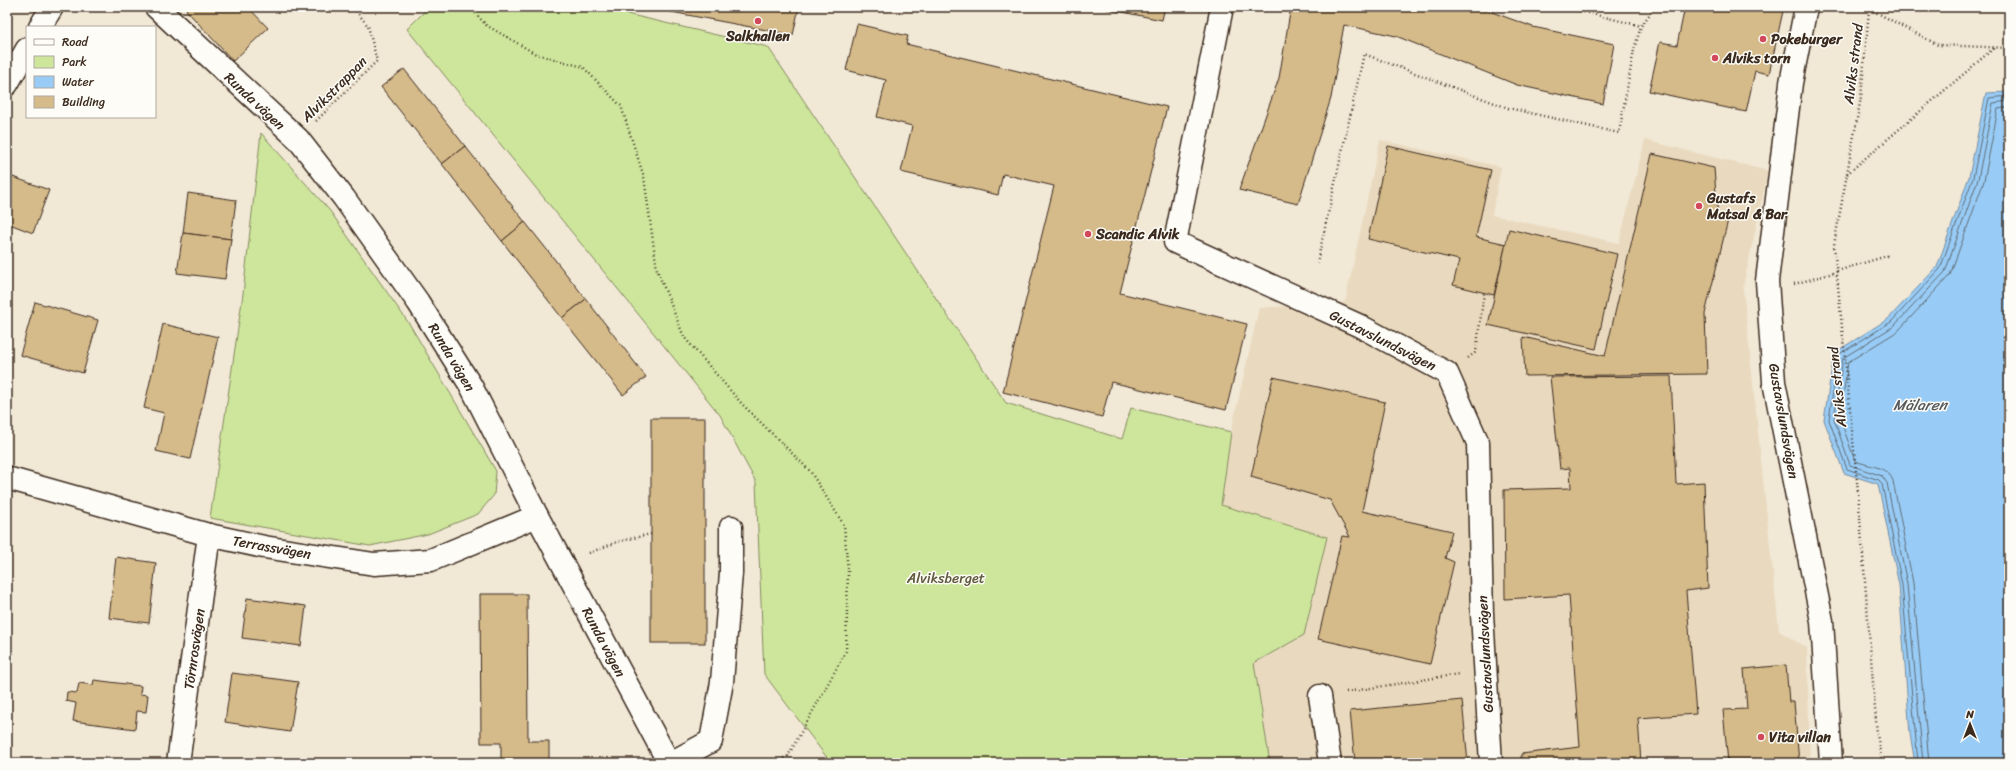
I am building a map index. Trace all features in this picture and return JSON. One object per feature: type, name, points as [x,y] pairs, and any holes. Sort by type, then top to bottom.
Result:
[{"type":"street","points":[[41,26],[52,7]]},
{"type":"street","name":"Runda vägen","points":[[156,7],[298,139],[344,198],[418,302],[471,386],[536,516],[670,763]]},
{"type":"street","name":"Gustavslundsvägen","points":[[1222,7],[1175,242],[1360,326],[1447,373],[1478,443],[1482,614],[1492,763]]},
{"type":"street","name":"Gustavslundsvägen","points":[[1806,7],[1792,83],[1767,281],[1774,382],[1822,622],[1831,763]]},
{"type":"street","points":[[7,84],[26,52]]},
{"type":"street","name":"Terrassvägen","points":[[7,478],[209,535],[264,547],[374,564],[431,560],[536,516]]},
{"type":"street","points":[[670,763],[711,741],[722,682],[731,573],[730,527]]},
{"type":"street","name":"Törnrosvägen","points":[[178,763],[209,535]]},
{"type":"street","points":[[1320,696],[1330,763]]},
{"type":"path","name":"Alvikstrappan","points":[[298,139],[377,60],[368,26],[353,7]]},
{"type":"path","points":[[470,7],[486,25],[536,54],[583,67],[621,106],[644,177],[657,270],[684,337],[742,404],[810,471],[844,525],[848,572],[846,651],[788,756],[774,763]]},
{"type":"path","points":[[1564,7],[1641,26]]},
{"type":"path","points":[[1317,263],[1364,54],[1508,108],[1619,133],[1634,50],[1641,26],[1655,7]]},
{"type":"path","points":[[1866,7],[1938,45],[2009,48]]},
{"type":"path","name":"Alviks strand","points":[[1870,10],[1861,97],[1834,245],[1858,492],[1876,734],[1882,763]]},
{"type":"path","points":[[1847,174],[1994,48]]},
{"type":"path","points":[[1768,291],[1890,255]]},
{"type":"path","points":[[1476,352],[1484,293]]},
{"type":"path","points":[[589,553],[617,542],[652,534]]},
{"type":"path","points":[[1320,696],[1486,670]]},
{"type":"path","points":[[788,756],[793,763]]},
{"type":"shaded area","points":[[1380,140],[1501,167],[1492,215],[1619,243],[1645,140],[1768,171],[1743,288],[1779,631],[1807,648],[1810,763],[1270,763],[1254,663],[1304,635],[1221,505],[1231,432],[1259,308],[1345,302]]},
{"type":"green space","name":"Alviksberget","points":[[429,7],[597,7],[768,47],[1006,403],[1122,439],[1131,408],[1231,432],[1221,505],[1327,537],[1304,635],[1254,663],[1270,763],[831,763],[764,674],[756,482],[720,415],[407,29]]},
{"type":"green space","points":[[261,133],[330,211],[410,325],[496,471],[494,495],[478,514],[428,534],[370,546],[210,518],[243,294]]},
{"type":"water","name":"Mälaren","points":[[2009,92],[2009,763],[1915,763],[1910,734],[1899,585],[1878,484],[1844,473],[1824,420],[1834,353],[1888,319],[1937,267],[1969,177],[1986,93]]},
{"type":"building","points":[[189,7],[248,7],[268,28],[233,61],[186,10]]},
{"type":"building","name":"Salkhallen","points":[[645,7],[799,7],[793,35]]},
{"type":"building","points":[[1097,7],[1165,7],[1162,20]]},
{"type":"building","points":[[1291,7],[1478,7],[1533,27],[1614,44],[1603,104],[1517,85],[1396,36],[1344,25],[1331,98],[1298,204],[1239,190],[1279,78]]},
{"type":"building","name":"Alviks torn","points":[[1685,7],[1765,7],[1783,11],[1769,74],[1755,71],[1746,112],[1649,91],[1660,42],[1677,45]]},
{"type":"building","name":"Scandic Alvik","points":[[857,24],[908,36],[906,44],[1167,107],[1120,293],[1247,324],[1226,410],[1111,382],[1102,417],[1003,392],[1054,186],[1003,174],[998,195],[901,172],[912,126],[877,117],[886,80],[846,70]]},
{"type":"building","points":[[404,69],[465,146],[442,164],[381,87]]},
{"type":"building","points":[[465,146],[525,222],[502,241],[442,164]]},
{"type":"building","points":[[1388,146],[1491,170],[1476,237],[1506,244],[1494,295],[1453,285],[1459,260],[1368,239]]},
{"type":"building","points":[[1652,154],[1714,168],[1718,220],[1728,220],[1705,314],[1707,374],[1525,376],[1523,337],[1605,356]]},
{"type":"building","points":[[10,176],[49,190],[33,233],[7,223],[7,183]]},
{"type":"building","points":[[188,193],[236,200],[231,239],[183,233]]},
{"type":"building","points":[[525,222],[586,299],[562,318],[502,241]]},
{"type":"building","points":[[1509,229],[1617,254],[1596,349],[1488,325]]},
{"type":"building","points":[[183,233],[231,239],[225,279],[177,273]]},
{"type":"building","points":[[586,299],[646,377],[623,395],[562,318]]},
{"type":"building","points":[[35,302],[98,320],[83,373],[20,355]]},
{"type":"building","points":[[163,324],[218,337],[190,459],[156,451],[164,413],[144,408]]},
{"type":"building","points":[[1671,376],[1676,484],[1704,482],[1708,588],[1686,591],[1696,714],[1638,718],[1641,763],[1521,763],[1521,754],[1580,747],[1569,595],[1505,599],[1504,490],[1571,488],[1570,468],[1560,469],[1550,377]]},
{"type":"building","points":[[1273,377],[1385,402],[1362,511],[1452,531],[1445,558],[1454,562],[1430,664],[1318,639],[1342,536],[1350,537],[1330,500],[1251,477]]},
{"type":"building","points":[[651,418],[705,418],[705,643],[651,643]]},
{"type":"building","points":[[116,557],[156,563],[149,623],[109,618]]},
{"type":"building","points":[[480,594],[527,594],[528,741],[549,741],[549,763],[501,763],[501,743],[481,743]]},
{"type":"building","points":[[247,598],[306,606],[301,646],[242,638]]},
{"type":"building","name":"Vita villan","points":[[1786,665],[1789,702],[1794,702],[1799,763],[1728,763],[1723,710],[1747,709],[1744,669]]},
{"type":"building","points":[[232,673],[298,682],[290,732],[225,722]]},
{"type":"building","points":[[94,680],[141,686],[140,694],[148,695],[146,712],[137,711],[135,729],[73,721],[76,703],[66,701],[67,692],[77,693],[79,683],[93,685]]},
{"type":"building","points":[[1462,700],[1468,763],[1355,763],[1350,711]]},
{"type":"place","name":"Salkhallen","points":[[758,21]]},
{"type":"place","name":"Pokeburger","points":[[1763,39]]},
{"type":"place","name":"Alviks torn","points":[[1715,58]]},
{"type":"place","name":"Gustafs Matsal & Bar","points":[[1699,206]]},
{"type":"place","name":"Scandic Alvik","points":[[1088,234]]},
{"type":"place","name":"Vita villan","points":[[1761,737]]}]
